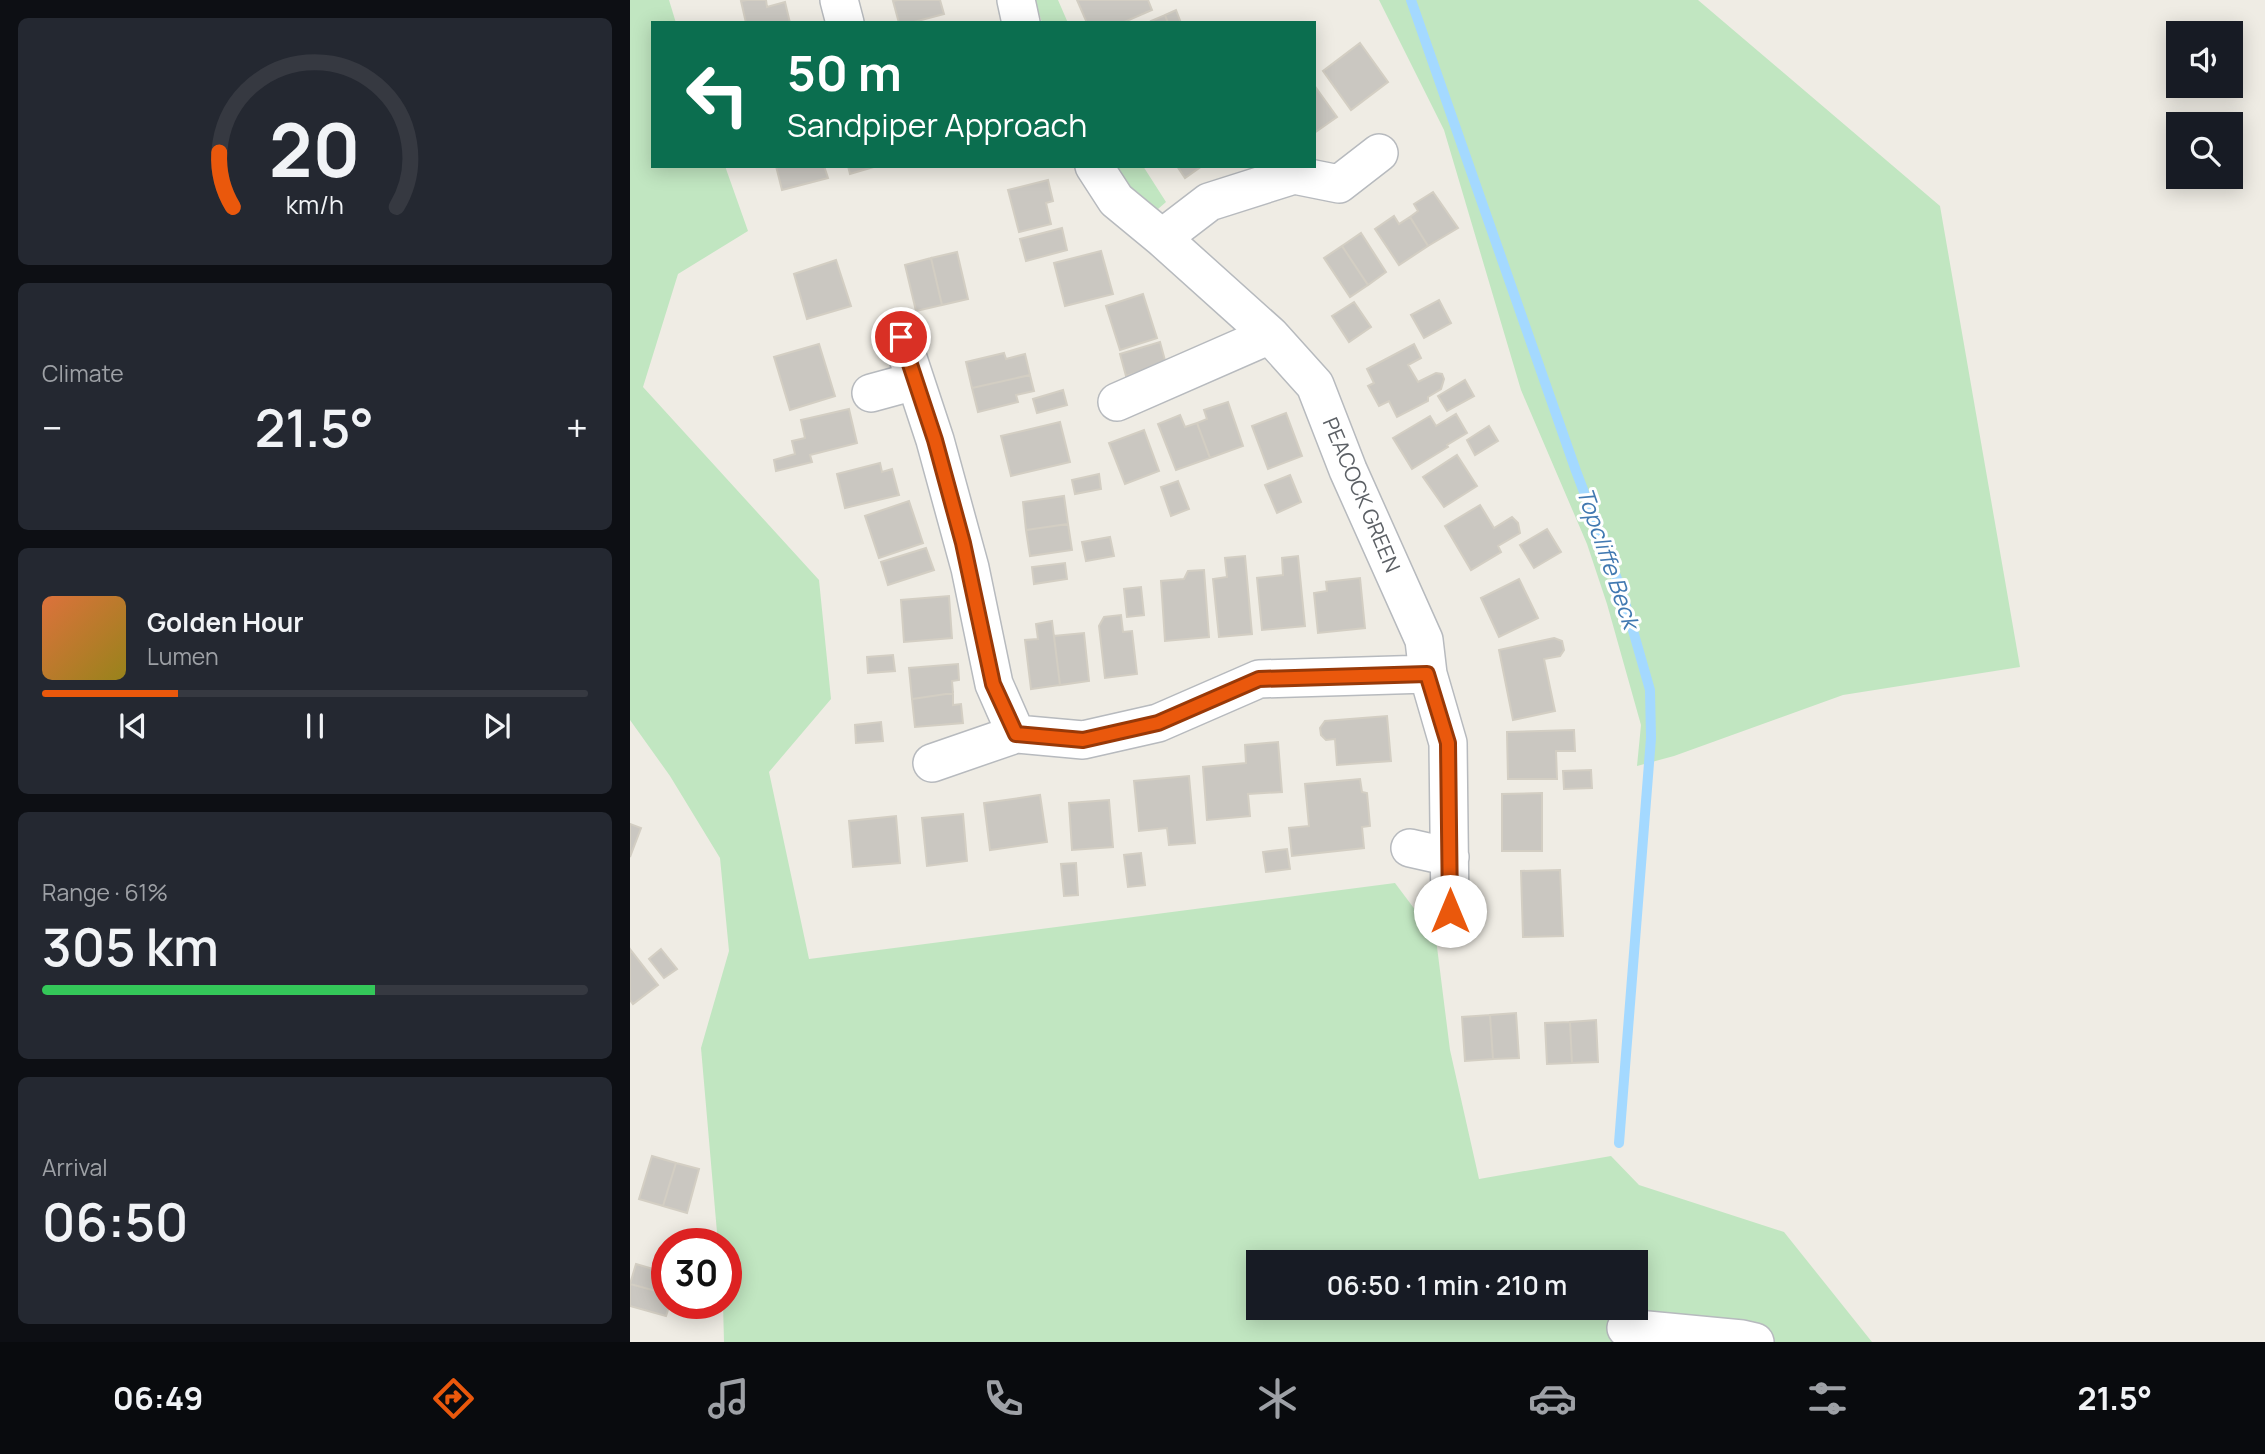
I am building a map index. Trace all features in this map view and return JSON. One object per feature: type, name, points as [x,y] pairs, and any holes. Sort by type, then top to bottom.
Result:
[{"type":"street","points":[[839,0],[844,21]]},
{"type":"street","points":[[1016,0],[1021,21]]},
{"type":"street","points":[[1162,237],[1209,202],[1294,175],[1339,184],[1379,153]]},
{"type":"street","name":"PEACOCK GREEN","points":[[1095,168],[1116,200],[1162,237],[1270,335],[1315,385],[1348,470],[1424,640],[1427,674],[1448,743],[1450,911]]},
{"type":"street","points":[[1117,402],[1270,335]]},
{"type":"street","points":[[901,337],[935,440],[970,568],[993,684],[1016,734]]},
{"type":"street","points":[[871,393],[915,381]]},
{"type":"street","points":[[932,763],[1016,734],[1083,740],[1158,723],[1259,679],[1427,674]]},
{"type":"street","points":[[1409,848],[1450,857]]},
{"type":"street","points":[[1626,1328],[1755,1342]]},
{"type":"green space","points":[[630,0],[669,0],[675,21],[651,21],[651,168],[726,168],[748,231],[678,274],[643,387],[819,580],[831,699],[769,772],[809,959],[1395,883],[1435,931],[1450,1050],[1479,1179],[1611,1156],[1639,1185],[1784,1232],[1872,1342],[724,1342],[723,1319],[742,1319],[742,1228],[717,1228],[701,1048],[729,951],[720,858],[670,776],[630,720]]},
{"type":"green space","points":[[1035,0],[1058,0],[1067,21],[1041,21]]},
{"type":"green space","points":[[1379,0],[1698,0],[1940,206],[2020,667],[1843,695],[1674,756],[1637,766],[1641,725],[1587,544],[1521,390],[1444,130]]},
{"type":"green space","points":[[1116,168],[1144,168],[1166,202],[1158,209],[1133,191]]},
{"type":"building","points":[[766,0],[767,7],[785,2],[790,21],[746,21],[741,1]]},
{"type":"building","points":[[940,0],[944,14],[918,21],[898,21],[893,1]]},
{"type":"building","points":[[1077,0],[1148,0],[1152,10],[1127,21],[1086,21]]},
{"type":"building","points":[[1176,10],[1180,21],[1167,21],[1165,15]]},
{"type":"building","points":[[1165,15],[1167,21],[1151,21]]},
{"type":"building","points":[[1360,43],[1388,82],[1351,110],[1323,71]]},
{"type":"building","points":[[1316,88],[1337,117],[1316,132]]},
{"type":"building","points":[[776,168],[825,168],[828,178],[782,190]]},
{"type":"building","points":[[848,168],[870,168],[850,174]]},
{"type":"building","points":[[1178,168],[1199,168],[1185,178]]},
{"type":"building","points":[[1048,180],[1053,201],[1046,203],[1051,224],[1019,232],[1008,190]]},
{"type":"building","points":[[1433,192],[1458,228],[1428,246],[1410,217],[1418,211],[1414,204]]},
{"type":"building","points":[[1394,216],[1399,224],[1410,217],[1428,246],[1399,265],[1375,229]]},
{"type":"building","points":[[1062,228],[1067,250],[1026,261],[1020,239]]},
{"type":"building","points":[[1361,233],[1386,272],[1368,285],[1342,246]]},
{"type":"building","points":[[1342,246],[1368,285],[1350,297],[1324,258]]},
{"type":"building","points":[[1101,251],[1113,294],[1065,306],[1054,263]]},
{"type":"building","points":[[957,252],[968,299],[942,305],[931,258]]},
{"type":"building","points":[[931,258],[942,305],[916,311],[905,265]]},
{"type":"building","points":[[836,260],[851,306],[807,319],[794,274]]},
{"type":"building","points":[[1143,294],[1157,338],[1120,350],[1106,306]]},
{"type":"building","points":[[1439,300],[1451,323],[1424,338],[1411,315]]},
{"type":"building","points":[[1354,302],[1371,327],[1349,342],[1332,316]]},
{"type":"building","points":[[1160,342],[1166,364],[1126,376],[1120,354]]},
{"type":"building","points":[[819,344],[835,396],[790,410],[774,357]]},
{"type":"building","points":[[1414,344],[1421,358],[1408,365],[1418,382],[1436,373],[1442,374],[1444,379],[1441,389],[1428,397],[1428,401],[1397,417],[1389,401],[1379,406],[1368,386],[1374,383],[1367,369]]},
{"type":"building","points":[[1004,353],[1006,359],[1025,354],[1030,375],[972,388],[966,362]]},
{"type":"building","points":[[1030,375],[1034,391],[1016,395],[1018,402],[978,412],[972,388]]},
{"type":"building","points":[[1465,380],[1474,396],[1447,411],[1438,396]]},
{"type":"building","points":[[1063,390],[1067,405],[1037,413],[1033,399]]},
{"type":"building","points":[[1228,402],[1243,446],[1210,458],[1197,423],[1207,419],[1204,410]]},
{"type":"building","points":[[849,409],[857,443],[810,455],[812,462],[776,471],[774,460],[795,454],[792,441],[805,438],[801,420]]},
{"type":"building","points":[[1286,413],[1302,456],[1268,469],[1252,426]]},
{"type":"building","points":[[1456,414],[1467,433],[1412,469],[1393,438],[1430,416],[1436,426]]},
{"type":"building","points":[[1180,415],[1185,427],[1197,423],[1210,458],[1176,470],[1158,424]]},
{"type":"building","points":[[1060,422],[1070,462],[1011,476],[1001,436]]},
{"type":"building","points":[[1489,426],[1498,441],[1475,455],[1467,440]]},
{"type":"building","points":[[1144,430],[1159,471],[1125,484],[1109,443]]},
{"type":"building","points":[[1457,455],[1477,486],[1444,507],[1423,477]]},
{"type":"building","points":[[880,463],[882,472],[892,469],[899,495],[845,508],[837,474]]},
{"type":"building","points":[[1099,474],[1101,489],[1075,494],[1072,480]]},
{"type":"building","points":[[1290,475],[1301,502],[1277,513],[1265,485]]},
{"type":"building","points":[[1178,481],[1189,509],[1171,516],[1161,487]]},
{"type":"building","points":[[1064,496],[1068,524],[1026,530],[1023,502]]},
{"type":"building","points":[[909,501],[923,543],[879,558],[865,516]]},
{"type":"building","points":[[1480,505],[1494,528],[1512,517],[1518,523],[1520,533],[1498,546],[1501,552],[1471,570],[1445,526]]},
{"type":"building","points":[[1068,524],[1072,550],[1030,556],[1026,530]]},
{"type":"building","points":[[1547,529],[1561,552],[1534,568],[1520,545]]},
{"type":"building","points":[[1110,537],[1114,556],[1086,561],[1082,542]]},
{"type":"building","points":[[926,548],[934,570],[888,585],[881,562]]},
{"type":"building","points":[[1245,556],[1252,634],[1219,637],[1213,579],[1227,577],[1225,558]]},
{"type":"building","points":[[1298,556],[1305,626],[1262,630],[1257,578],[1283,575],[1282,558]]},
{"type":"building","points":[[1065,563],[1067,579],[1034,584],[1032,567]]},
{"type":"building","points":[[1204,570],[1209,637],[1165,641],[1161,581],[1184,579],[1188,571]]},
{"type":"building","points":[[1360,578],[1365,628],[1318,633],[1314,593],[1327,591],[1326,582]]},
{"type":"building","points":[[1519,579],[1538,618],[1499,637],[1481,598]]},
{"type":"building","points":[[1141,587],[1144,615],[1127,617],[1124,589]]},
{"type":"building","points":[[949,596],[952,638],[904,642],[901,600]]},
{"type":"building","points":[[1121,615],[1123,632],[1132,631],[1137,674],[1105,678],[1099,626],[1104,617]]},
{"type":"building","points":[[1052,621],[1060,685],[1031,689],[1025,640],[1038,639],[1036,624]]},
{"type":"building","points":[[1084,633],[1089,681],[1060,685],[1054,636]]},
{"type":"building","points":[[1554,638],[1562,641],[1564,650],[1560,656],[1544,659],[1555,711],[1513,720],[1499,650]]},
{"type":"building","points":[[893,655],[895,671],[868,673],[867,657]]},
{"type":"building","points":[[958,664],[959,680],[952,681],[953,693],[912,699],[909,668]]},
{"type":"building","points":[[953,693],[953,705],[961,704],[963,723],[915,727],[912,699]]},
{"type":"building","points":[[1387,716],[1391,761],[1337,765],[1335,739],[1326,740],[1321,735],[1320,728],[1325,721]]},
{"type":"building","points":[[881,722],[883,741],[856,743],[855,725]]},
{"type":"building","points":[[1574,730],[1575,751],[1556,751],[1557,779],[1508,779],[1507,732]]},
{"type":"building","points":[[1278,742],[1282,792],[1248,794],[1250,816],[1207,820],[1203,767],[1246,763],[1245,745]]},
{"type":"building","points":[[1591,770],[1592,788],[1564,789],[1563,771]]},
{"type":"building","points":[[1189,776],[1195,843],[1169,845],[1167,828],[1139,831],[1134,781]]},
{"type":"building","points":[[1360,779],[1362,792],[1367,793],[1370,826],[1362,827],[1364,848],[1292,856],[1289,828],[1309,826],[1305,784]]},
{"type":"building","points":[[1542,793],[1542,851],[1502,851],[1502,794]]},
{"type":"building","points":[[1040,795],[1047,842],[990,850],[984,803]]},
{"type":"building","points":[[1109,800],[1113,847],[1072,850],[1069,803]]},
{"type":"building","points":[[963,814],[967,861],[927,866],[922,818]]},
{"type":"building","points":[[896,816],[900,863],[853,867],[849,821]]},
{"type":"building","points":[[630,824],[641,828],[630,857]]},
{"type":"building","points":[[1287,849],[1290,869],[1266,872],[1263,852]]},
{"type":"building","points":[[1141,853],[1145,885],[1128,887],[1124,855]]},
{"type":"building","points":[[1076,863],[1078,895],[1064,896],[1061,864]]},
{"type":"building","points":[[1560,870],[1563,936],[1523,937],[1521,871]]},
{"type":"building","points":[[630,949],[658,985],[633,1004],[630,1000]]},
{"type":"building","points":[[661,949],[677,969],[664,978],[649,959]]},
{"type":"building","points":[[1516,1013],[1519,1058],[1493,1059],[1490,1015]]},
{"type":"building","points":[[1490,1015],[1493,1059],[1465,1061],[1462,1017]]},
{"type":"building","points":[[1596,1020],[1598,1062],[1572,1063],[1570,1022]]},
{"type":"building","points":[[1570,1022],[1572,1063],[1547,1064],[1545,1023]]},
{"type":"building","points":[[652,1156],[676,1163],[663,1206],[639,1199]]},
{"type":"building","points":[[676,1163],[699,1169],[687,1213],[663,1206]]},
{"type":"building","points":[[636,1264],[651,1268],[651,1290],[630,1284]]},
{"type":"building","points":[[630,1284],[651,1290],[651,1312],[630,1306]]},
{"type":"waterway","name":"Topcliffe Beck","points":[[1411,0],[1576,471],[1622,592],[1650,690],[1651,738],[1619,1143]]},
{"type":"route","points":[[901,337],[935,440],[970,568],[993,684],[1016,734],[1083,740],[1158,723],[1259,679],[1427,674],[1448,743],[1450,911]]}]
